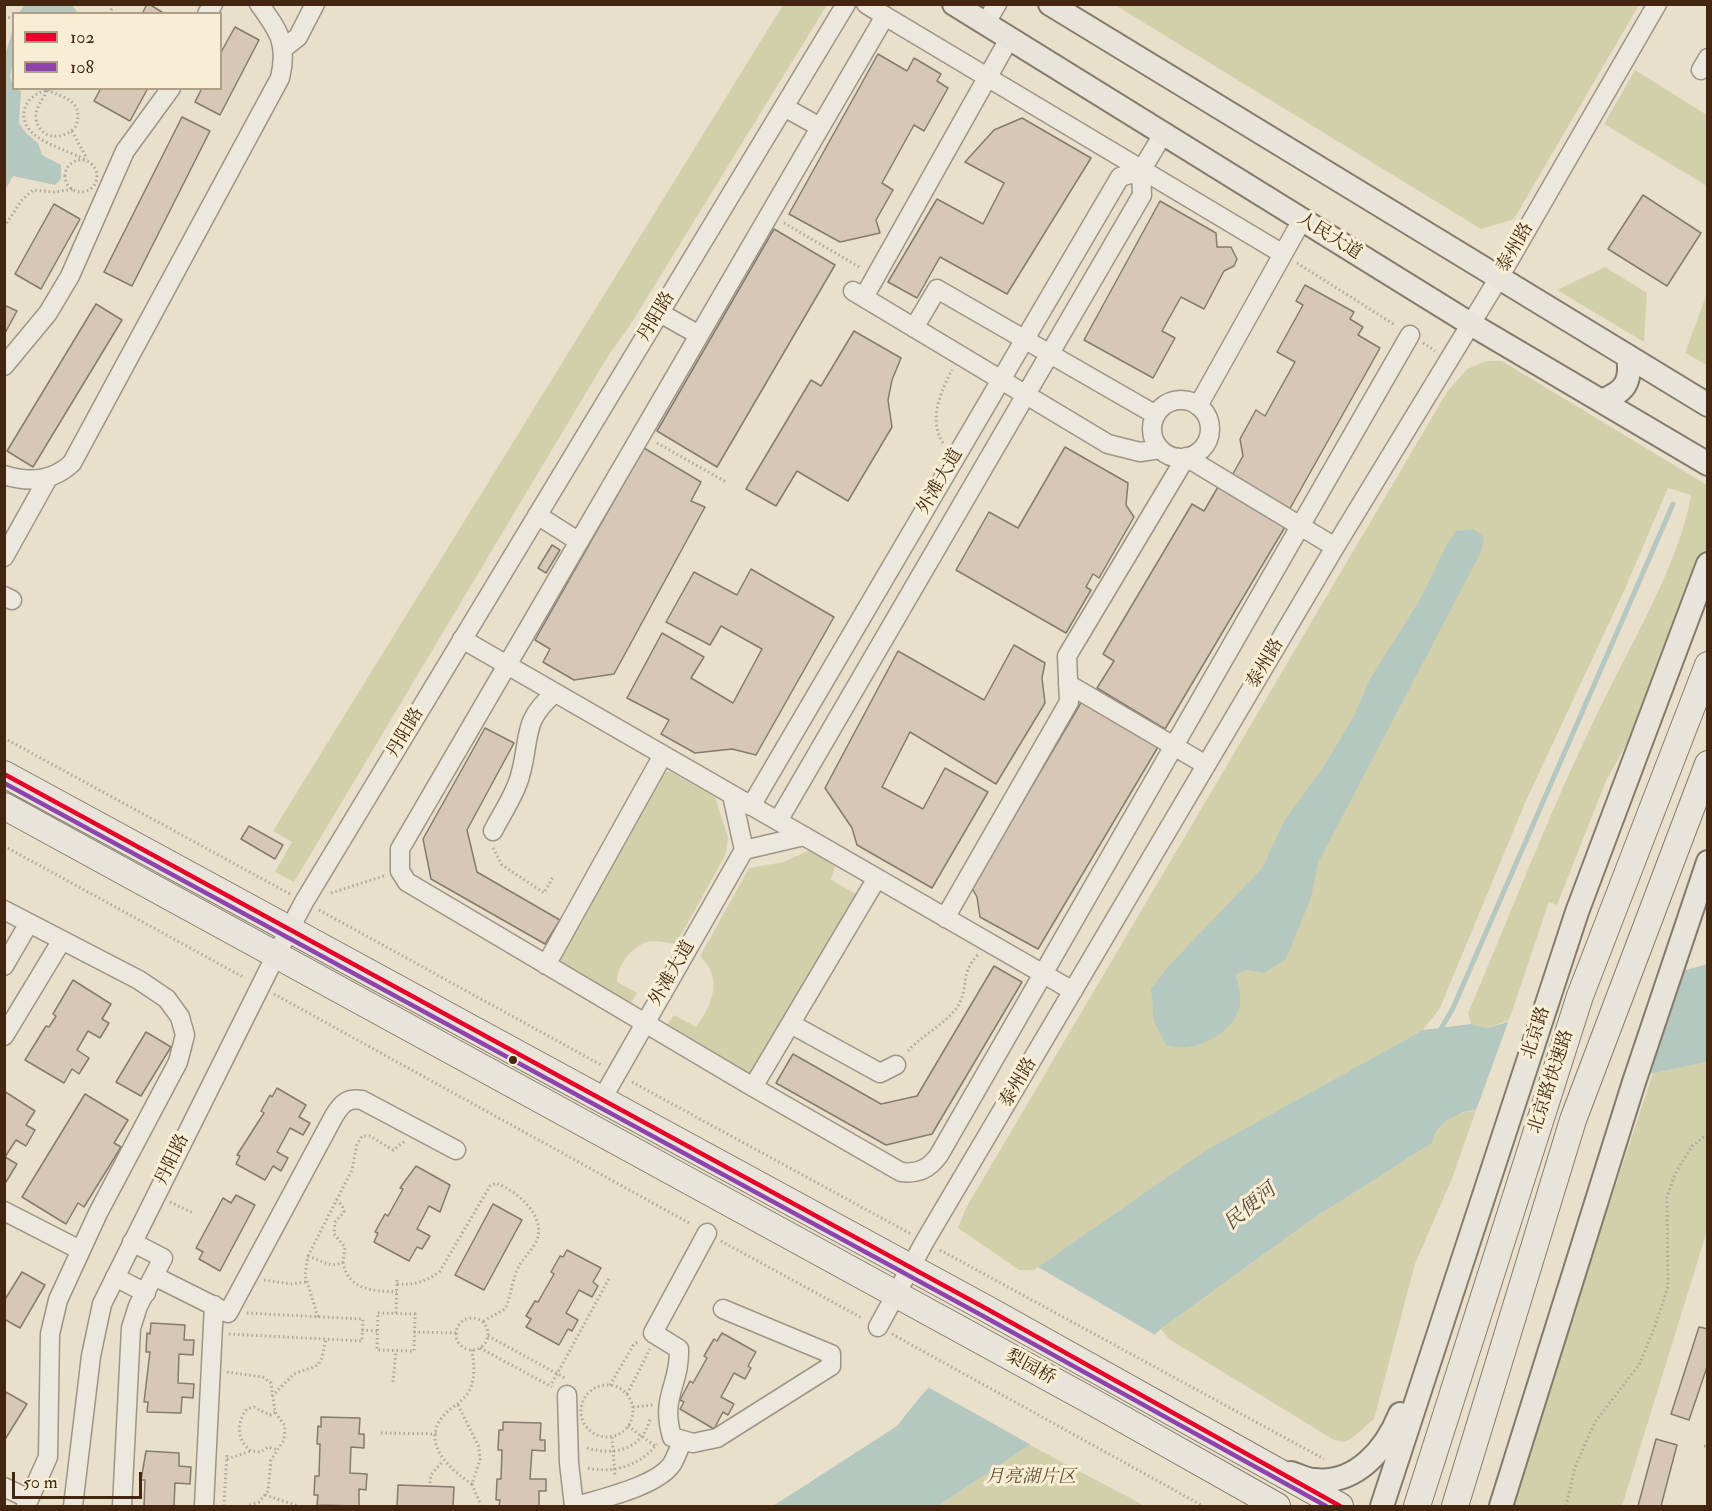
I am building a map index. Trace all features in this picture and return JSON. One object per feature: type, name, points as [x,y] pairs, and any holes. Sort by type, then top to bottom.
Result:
[{"type":"highway","name":"北京路快速路","points":[[1417,1506],[1580,996],[1707,665]]},
{"type":"highway","name":"北京路快速路","points":[[1455,1506],[1573,1120],[1707,764]]},
{"type":"highway","name":"梨园桥","points":[[4,774],[987,1309],[1340,1506]]},
{"type":"highway","name":"梨园桥","points":[[4,806],[1091,1401],[1277,1506]]},
{"type":"main road","name":"人民大道","points":[[954,4],[991,14],[1010,39],[1469,323],[1707,464]]},
{"type":"main road","points":[[1050,4],[1500,276],[1707,405]]},
{"type":"main road","points":[[1601,401],[1618,395],[1625,385],[1630,371],[1628,356]]},
{"type":"main road","name":"北京路","points":[[1382,1506],[1445,1308],[1577,912],[1707,564]]},
{"type":"main road","points":[[1503,1506],[1511,1474],[1635,1082],[1707,862]]},
{"type":"main road","points":[[1260,1461],[1313,1480],[1339,1478],[1368,1463],[1379,1453],[1391,1433],[1445,1308]]},
{"type":"main road","points":[[1240,1485],[1263,1506]]},
{"type":"street","points":[[4,557],[48,478],[72,463],[280,78],[284,48],[276,29],[259,4]]},
{"type":"street","points":[[284,48],[298,37],[315,4]]},
{"type":"street","name":"丹阳路","points":[[73,1506],[91,1356],[102,1304],[260,986],[304,902],[846,4]]},
{"type":"street","points":[[866,4],[1282,254]]},
{"type":"street","name":"泰州路","points":[[878,1327],[925,1242],[1335,547],[1469,323],[1500,276],[1657,4]]},
{"type":"street","points":[[885,16],[407,834],[400,849],[400,871],[407,882],[415,887],[901,1172],[913,1173],[924,1169],[939,1155],[1410,335]]},
{"type":"street","points":[[1010,39],[875,277],[859,294],[1108,444],[1140,452],[1160,449]]},
{"type":"street","points":[[4,366],[48,313],[70,276],[125,151],[170,90]]},
{"type":"street","points":[[784,107],[820,128]]},
{"type":"street","name":"外滩大道","points":[[778,821],[1142,195],[1141,171],[1163,134]]},
{"type":"street","name":"外滩大道","points":[[751,806],[1120,177],[1141,171]]},
{"type":"street","points":[[1198,406],[1302,220]]},
{"type":"street","points":[[914,328],[937,289],[1156,415]]},
{"type":"street","points":[[660,313],[699,335]]},
{"type":"street","points":[[945,918],[1069,702],[1067,656],[1186,458],[1202,449],[1210,432],[1205,413],[1198,406],[1180,400],[1170,402],[1156,415],[1152,433],[1160,449],[1168,455],[1186,458],[1335,547]]},
{"type":"street","points":[[4,475],[23,479],[48,478]]},
{"type":"street","points":[[537,515],[578,541]]},
{"type":"street","points":[[462,639],[1073,991]]},
{"type":"street","points":[[1068,684],[1206,765]]},
{"type":"street","points":[[493,831],[518,784],[532,720],[538,707],[555,693]]},
{"type":"street","points":[[546,964],[663,755]]},
{"type":"street","points":[[732,795],[744,850],[804,836]]},
{"type":"street","name":"外滩大道","points":[[602,1099],[744,850]]},
{"type":"street","points":[[753,1087],[877,878]]},
{"type":"street","points":[[4,910],[139,980],[167,999],[180,1017],[185,1035],[178,1062],[80,1250],[58,1300],[50,1334],[48,1457],[28,1503],[4,1486]]},
{"type":"street","points":[[4,966],[29,923]]},
{"type":"street","points":[[4,1036],[62,940]]},
{"type":"street","points":[[791,1024],[880,1073],[896,1065]]},
{"type":"street","points":[[204,1506],[221,1309],[250,1272],[342,1104],[351,1098],[362,1100],[456,1150]]},
{"type":"street","points":[[4,1211],[80,1250]]},
{"type":"street","points":[[707,1233],[653,1333],[679,1349],[680,1362],[667,1405],[672,1437],[682,1442],[693,1443],[717,1438],[831,1366],[831,1354],[723,1309]]},
{"type":"street","points":[[122,1506],[131,1328],[163,1258],[132,1242]]},
{"type":"street","points":[[154,1276],[221,1309]]},
{"type":"street","points":[[115,1277],[146,1293]]},
{"type":"street","points":[[571,1391],[568,1443],[576,1506],[662,1475],[673,1463],[682,1442]]},
{"type":"path","points":[[4,227],[22,200],[33,190],[54,192],[74,189],[89,190],[96,182],[95,168],[87,161],[69,150],[45,143],[30,129],[25,120],[24,111],[35,94],[44,90]]},
{"type":"path","points":[[46,90],[37,111],[41,129],[58,137],[72,131],[79,118],[75,104],[64,95],[49,90]]},
{"type":"path","points":[[72,131],[87,161]]},
{"type":"path","points":[[74,189],[67,182],[66,171],[72,163],[87,161]]},
{"type":"path","points":[[769,214],[875,277]]},
{"type":"path","points":[[1282,254],[1448,359]]},
{"type":"path","points":[[954,459],[940,438],[937,415],[942,388],[959,355]]},
{"type":"path","points":[[640,434],[726,482]]},
{"type":"path","points":[[4,738],[1349,1473]]},
{"type":"path","points":[[493,831],[493,846],[502,865],[544,893],[553,877]]},
{"type":"path","points":[[4,846],[1062,1426],[1203,1506]]},
{"type":"path","points":[[304,902],[400,871]]},
{"type":"path","points":[[896,1065],[918,1040],[953,1012],[964,993],[966,969],[990,944]]},
{"type":"path","points":[[318,1317],[306,1282],[308,1256],[352,1170],[357,1144],[363,1136],[370,1136],[393,1150],[399,1149],[414,1127]]},
{"type":"path","points":[[1566,1506],[1575,1467],[1595,1422],[1639,1365],[1655,1326],[1668,1287],[1667,1198],[1675,1174],[1692,1146],[1707,1134]]},
{"type":"path","points":[[396,1313],[397,1282],[412,1285],[427,1281],[440,1270],[490,1186],[496,1183],[505,1186],[534,1213],[538,1220],[539,1232],[536,1242],[515,1274],[505,1309],[482,1322],[467,1319],[459,1326],[457,1333],[461,1345],[472,1350],[480,1348],[571,1391],[590,1391],[601,1385],[610,1385],[627,1394],[633,1410],[628,1426],[612,1437],[595,1434],[587,1429],[571,1391],[557,1374],[488,1336],[482,1322]]},
{"type":"path","points":[[156,1195],[193,1213]]},
{"type":"path","points":[[336,1201],[342,1205],[344,1212],[335,1222],[334,1234],[345,1247],[343,1262],[345,1271],[356,1284],[371,1291],[397,1292]]},
{"type":"path","points":[[308,1256],[330,1264],[337,1265],[343,1262]]},
{"type":"path","points":[[250,1272],[274,1283],[306,1282]]},
{"type":"path","points":[[557,1374],[610,1277]]},
{"type":"path","points":[[226,1343],[227,1334],[221,1309],[363,1319],[362,1341],[227,1334]]},
{"type":"path","points":[[378,1313],[396,1313],[415,1314],[414,1351],[377,1350],[378,1313]]},
{"type":"path","points":[[362,1330],[377,1331]]},
{"type":"path","points":[[414,1332],[457,1333]]},
{"type":"path","points":[[610,1385],[634,1344],[653,1333]]},
{"type":"path","points":[[627,1394],[649,1356],[653,1333]]},
{"type":"path","points":[[480,1348],[488,1336]]},
{"type":"path","points":[[272,1396],[294,1374],[318,1365],[326,1339]]},
{"type":"path","points":[[472,1350],[474,1377],[469,1391],[458,1405],[446,1413],[436,1442],[443,1461],[472,1484],[481,1506]]},
{"type":"path","points":[[393,1382],[396,1351]]},
{"type":"path","points":[[226,1362],[225,1371],[246,1377],[263,1377],[271,1383],[275,1412],[285,1426],[284,1440],[271,1460],[268,1491],[259,1502],[246,1506]]},
{"type":"path","points":[[557,1374],[571,1391]]},
{"type":"path","points":[[571,1391],[590,1391]]},
{"type":"path","points":[[458,1405],[479,1447],[480,1460],[472,1484]]},
{"type":"path","points":[[568,1443],[600,1452],[613,1452],[632,1446],[642,1437],[649,1425],[652,1406]]},
{"type":"path","points":[[251,1451],[240,1438],[243,1414],[254,1407],[270,1415],[275,1412]]},
{"type":"path","points":[[569,1463],[596,1470],[615,1469],[636,1462],[656,1446],[669,1425]]},
{"type":"path","points":[[628,1426],[656,1446]]},
{"type":"path","points":[[381,1433],[437,1434]]},
{"type":"path","points":[[612,1437],[616,1493]]},
{"type":"path","points":[[226,1459],[251,1451],[260,1452],[268,1447],[278,1450]]},
{"type":"path","points":[[224,1506],[227,1454]]},
{"type":"path","points":[[430,1483],[431,1475],[443,1461]]},
{"type":"path","points":[[265,1495],[298,1506]]},
{"type":"green space","points":[[783,5],[827,5],[629,327],[608,356],[294,882],[275,872],[292,842],[273,831]]},
{"type":"green space","points":[[1115,5],[1639,5],[1514,219],[1481,229]]},
{"type":"green space","points":[[1635,70],[1707,115],[1707,186],[1604,124]]},
{"type":"green space","points":[[1605,267],[1647,293],[1644,342],[1557,290]]},
{"type":"green space","points":[[1707,293],[1707,365],[1685,353]]},
{"type":"green space","points":[[1486,361],[1502,361],[1707,485],[1707,587],[1661,681],[1606,781],[1557,905],[1549,902],[1509,1020],[1487,1028],[1471,1024],[1468,1013],[1563,786],[1652,605],[1676,549],[1691,495],[1668,488],[1624,591],[1525,803],[1440,1008],[1423,1030],[1206,1151],[1034,1270],[1019,1270],[958,1228],[966,1208],[1447,392],[1467,369]]},
{"type":"green space","points":[[669,771],[715,797],[728,837],[726,854],[676,944],[658,941],[641,944],[622,964],[617,982],[637,993],[629,1006],[559,964],[559,957],[660,775]]},
{"type":"green space","points":[[810,850],[835,866],[831,880],[858,895],[755,1069],[748,1075],[665,1028],[674,1015],[696,1027],[707,1009],[713,991],[713,982],[707,964],[700,956],[749,868],[784,862]]},
{"type":"green space","points":[[1707,1062],[1707,1231],[1622,1506],[1513,1506],[1515,1488],[1653,1073]]},
{"type":"green space","points":[[1476,1110],[1453,1176],[1415,1264],[1374,1419],[1351,1439],[1344,1442],[1334,1440],[1169,1339],[1161,1329],[1311,1220],[1432,1143],[1442,1123],[1460,1113]]},
{"type":"green space","name":"月亮湖片区","points":[[1030,1445],[1145,1506],[938,1506]]},
{"type":"water","points":[[25,4],[72,5],[77,12],[20,12]]},
{"type":"water","points":[[12,32],[10,77],[12,90],[21,91],[19,123],[38,143],[42,155],[61,165],[61,179],[55,185],[13,176],[5,190],[5,56]]},
{"type":"water","points":[[1473,529],[1484,537],[1481,552],[1318,863],[1311,898],[1286,959],[1264,973],[1247,970],[1236,975],[1240,998],[1238,1012],[1226,1029],[1217,1036],[1186,1047],[1166,1045],[1154,1021],[1151,989],[1167,968],[1263,867],[1284,821],[1324,766],[1354,716],[1370,679],[1421,598],[1447,544],[1456,531]]},
{"type":"water","name":"民便河","points":[[1707,964],[1707,1062],[1464,1112],[1447,1120],[1437,1131],[1432,1143],[1311,1220],[1161,1329],[1030,1445],[938,1506],[773,1506],[897,1426],[920,1397],[1038,1267],[1205,1151],[1423,1030],[1471,1024],[1487,1028]]},
{"type":"pier","points":[[1684,968],[1649,1075],[1475,1113],[1510,1017]]},
{"type":"pier","points":[[1038,1267],[1157,1336],[1033,1446],[926,1386],[1016,1287]]},
{"type":"building","points":[[149,4],[162,12],[143,12]]},
{"type":"building","points":[[235,27],[259,40],[220,115],[195,102],[201,90],[222,90],[222,50]]},
{"type":"building","points":[[878,54],[907,71],[914,58],[941,74],[937,81],[948,88],[924,131],[914,125],[882,183],[893,190],[876,220],[880,233],[840,242],[789,214]]},
{"type":"building","points":[[100,90],[147,90],[130,121],[94,101]]},
{"type":"building","points":[[182,117],[210,131],[132,286],[104,272]]},
{"type":"building","points":[[1022,118],[1091,158],[1007,294],[940,257],[917,298],[888,282],[937,199],[983,224],[1004,183],[965,162],[994,130]]},
{"type":"building","points":[[1643,195],[1701,233],[1667,286],[1608,249]]},
{"type":"building","points":[[1160,201],[1216,233],[1217,247],[1231,247],[1237,259],[1234,266],[1224,271],[1204,309],[1181,297],[1162,331],[1175,338],[1153,378],[1084,340]]},
{"type":"building","points":[[54,204],[80,219],[41,289],[15,274]]},
{"type":"building","points":[[774,229],[835,265],[717,467],[657,431]]},
{"type":"building","points":[[1305,285],[1354,312],[1350,319],[1363,327],[1358,335],[1380,348],[1288,512],[1230,479],[1243,456],[1240,439],[1256,410],[1265,416],[1295,362],[1277,352],[1303,305],[1296,301]]},
{"type":"building","points":[[96,304],[122,320],[33,467],[7,451]]},
{"type":"building","points":[[4,305],[17,311],[4,335]]},
{"type":"building","points":[[854,331],[901,358],[892,380],[888,400],[892,427],[848,501],[797,471],[776,506],[746,489],[811,380],[821,386]]},
{"type":"building","points":[[1065,447],[1128,483],[1126,505],[1134,517],[1099,578],[1093,574],[1086,587],[1091,590],[1066,633],[956,570],[989,512],[1018,528]]},
{"type":"building","points":[[644,448],[701,482],[691,501],[705,507],[614,674],[574,680],[543,662],[550,649],[535,640]]},
{"type":"building","points":[[1218,487],[1285,527],[1165,729],[1097,688],[1114,661],[1103,654],[1192,504],[1204,511]]},
{"type":"building","points":[[552,545],[560,550],[546,573],[538,568]]},
{"type":"building","points":[[751,569],[834,617],[756,755],[732,749],[695,753],[661,734],[669,720],[627,698],[662,633],[704,657],[691,678],[733,703],[762,649],[721,626],[710,645],[666,622],[694,572],[737,595]]},
{"type":"building","points":[[1014,645],[1045,663],[1042,678],[1045,703],[996,784],[910,732],[882,787],[923,809],[945,768],[988,792],[932,888],[857,845],[852,828],[825,788],[898,651],[984,700]]},
{"type":"building","points":[[1082,701],[1158,747],[1038,949],[980,917],[977,897],[972,888]]},
{"type":"building","points":[[485,728],[514,743],[467,830],[477,872],[560,920],[545,944],[431,879],[423,839]]},
{"type":"building","points":[[249,826],[283,845],[275,859],[241,839]]},
{"type":"building","points":[[994,966],[1022,982],[932,1134],[886,1145],[776,1083],[793,1054],[881,1104],[917,1096]]},
{"type":"building","points":[[73,980],[111,1004],[102,1019],[109,1023],[100,1038],[88,1031],[77,1050],[89,1058],[79,1074],[72,1069],[64,1083],[25,1060],[46,1026],[49,1027],[56,1016],[53,1014]]},
{"type":"building","points":[[146,1032],[171,1047],[141,1096],[116,1082]]},
{"type":"building","points":[[277,1088],[306,1105],[299,1117],[310,1123],[303,1135],[290,1128],[277,1152],[288,1158],[281,1171],[273,1166],[265,1180],[236,1164],[240,1156],[237,1155],[264,1113],[261,1111],[270,1095],[272,1097]]},
{"type":"building","points":[[4,1091],[35,1111],[26,1125],[35,1130],[26,1146],[16,1140],[5,1157],[17,1164],[6,1182],[4,1181]]},
{"type":"building","points":[[85,1094],[128,1120],[114,1143],[121,1147],[84,1207],[78,1203],[66,1224],[22,1197]]},
{"type":"building","points":[[416,1166],[450,1185],[440,1212],[429,1206],[417,1229],[430,1236],[422,1249],[417,1247],[409,1261],[374,1242],[378,1233],[375,1232],[385,1214],[388,1216],[403,1189],[400,1188]]},
{"type":"building","points":[[236,1195],[255,1205],[220,1271],[199,1259],[203,1252],[196,1248],[223,1198],[231,1203]]},
{"type":"building","points":[[493,1204],[522,1220],[484,1290],[455,1275]]},
{"type":"building","points":[[567,1250],[601,1268],[593,1282],[598,1286],[592,1297],[579,1290],[566,1313],[578,1320],[572,1331],[568,1329],[559,1345],[526,1327],[531,1319],[526,1316],[535,1301],[538,1302],[554,1274],[551,1272],[560,1256],[563,1257]]},
{"type":"building","points":[[22,1272],[45,1285],[20,1328],[4,1319],[4,1301]]},
{"type":"building","points":[[151,1323],[185,1325],[184,1340],[194,1340],[193,1355],[179,1354],[178,1383],[194,1384],[193,1398],[182,1397],[181,1413],[147,1412],[148,1402],[144,1402],[150,1352],[146,1352],[147,1333],[150,1334]]},
{"type":"building","points":[[1699,1327],[1708,1329],[1708,1364],[1689,1420],[1671,1414]]},
{"type":"building","points":[[722,1333],[756,1352],[748,1366],[751,1368],[745,1379],[734,1373],[721,1397],[734,1404],[728,1415],[723,1412],[714,1429],[680,1409],[684,1402],[680,1400],[690,1381],[693,1383],[707,1358],[704,1356],[714,1339],[717,1341]]},
{"type":"building","points":[[4,1391],[27,1404],[4,1441]]},
{"type":"building","points":[[321,1417],[360,1418],[359,1434],[364,1434],[364,1448],[351,1447],[350,1473],[367,1474],[366,1490],[359,1489],[359,1506],[317,1505],[318,1495],[314,1495],[315,1476],[319,1476],[320,1444],[317,1444]]},
{"type":"building","points":[[503,1422],[541,1423],[540,1440],[545,1440],[545,1451],[532,1450],[530,1479],[546,1479],[546,1491],[539,1491],[539,1506],[499,1506],[500,1500],[496,1500],[497,1479],[501,1479],[502,1450],[498,1450],[499,1430],[503,1430]]},
{"type":"building","points":[[1656,1439],[1677,1445],[1661,1506],[1638,1506]]},
{"type":"building","points":[[146,1451],[179,1453],[179,1466],[191,1467],[190,1484],[175,1483],[174,1506],[144,1506],[145,1480],[141,1480]]},
{"type":"building","points":[[398,1485],[454,1487],[453,1506],[397,1506]]},
{"type":"waterway","points":[[1438,1034],[1453,1008],[1673,504]]},
{"type":"transit line","name":"102","points":[[4,774],[987,1309],[1340,1506]]},
{"type":"transit line","name":"108","points":[[4,783],[983,1316],[1326,1506]]}]
